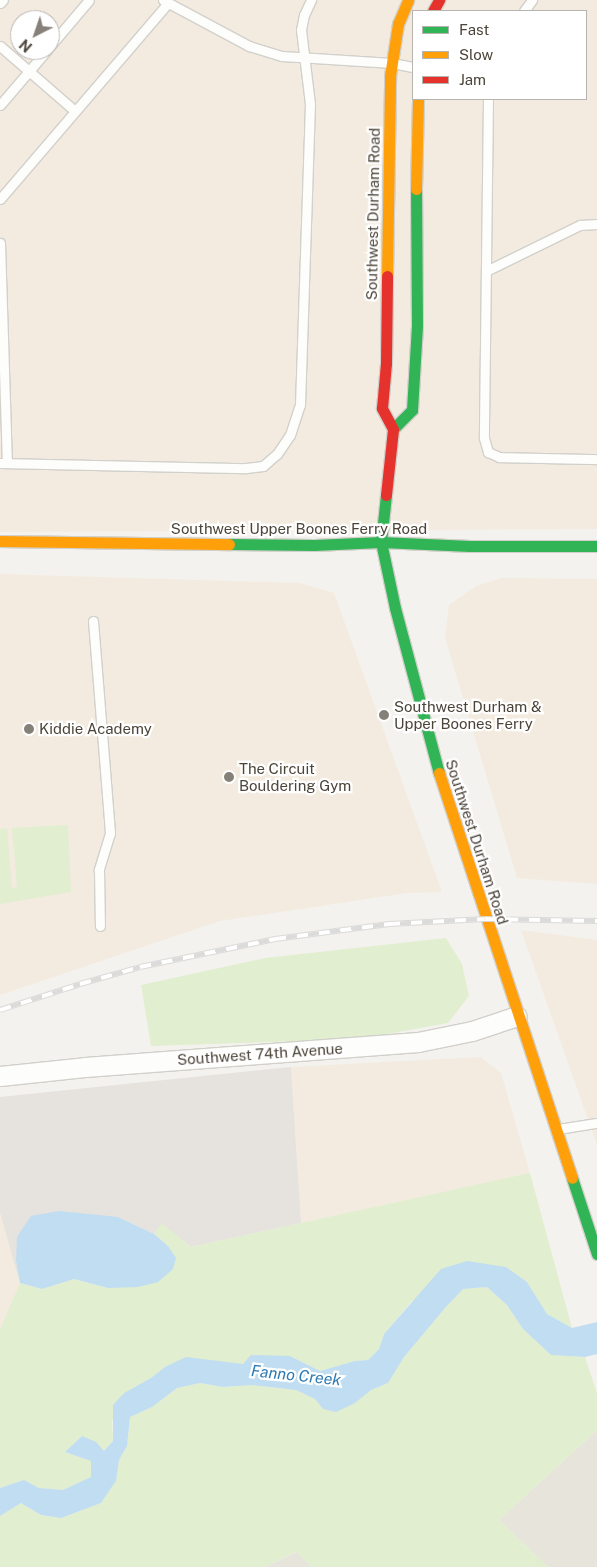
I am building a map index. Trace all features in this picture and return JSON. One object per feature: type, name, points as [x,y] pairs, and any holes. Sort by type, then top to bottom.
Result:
[{"type":"main road","name":"Southwest Durham Road","points":[[408,0],[398,24],[392,63],[389,104],[386,363],[382,408],[393,429],[381,542],[395,608],[431,748],[517,1016],[596,1250]]},
{"type":"main road","points":[[393,429],[412,410],[417,326],[416,146],[418,100]]},
{"type":"main road","name":"Southwest Upper Boones Ferry Road","points":[[0,541],[314,545],[381,542],[470,546],[597,546]]},
{"type":"street","name":"Southwest 74th Avenue","points":[[0,1076],[85,1067],[418,1042],[472,1032],[517,1016]]},
{"type":"lane","points":[[0,3],[3,0]]},
{"type":"lane","points":[[60,34],[89,0]]},
{"type":"lane","points":[[0,243],[4,463],[246,468],[263,466],[277,454],[290,435],[300,405],[310,104],[303,59],[301,30],[311,0]]},
{"type":"lane","points":[[0,199],[165,2],[249,46],[282,56],[303,59],[392,63],[412,67]]},
{"type":"lane","points":[[0,46],[75,111]]},
{"type":"lane","points":[[0,105],[38,60]]},
{"type":"lane","points":[[488,100],[484,438],[488,452],[499,457],[597,459]]},
{"type":"lane","points":[[486,271],[580,225],[597,224]]},
{"type":"lane","points":[[93,621],[110,833],[99,870],[100,926]]},
{"type":"lane","points":[[556,1129],[597,1123]]},
{"type":"shaded area","points":[[0,0],[597,0],[597,529],[0,532]]},
{"type":"shaded area","points":[[0,574],[300,583],[334,593],[442,892],[407,893],[220,921],[0,995]]},
{"type":"shaded area","points":[[501,578],[597,579],[597,884],[517,878],[445,638],[449,605],[476,586]]},
{"type":"shaded area","points":[[521,930],[597,940],[597,1145]]},
{"type":"shaded area","points":[[481,1057],[501,1073],[530,1173],[301,1223],[291,1067]]},
{"type":"shaded area","points":[[291,1067],[301,1223],[191,1247],[162,1224],[154,1234],[118,1217],[16,1261],[20,1283],[0,1213],[0,1097]]},
{"type":"shaded area","points":[[0,1213],[20,1283],[0,1329]]},
{"type":"shaded area","points":[[597,1430],[597,1567],[548,1567],[499,1520]]},
{"type":"shaded area","points":[[297,1552],[312,1567],[265,1567]]},
{"type":"green space","points":[[68,825],[71,892],[0,904],[0,829],[7,828],[12,888],[17,887],[12,828]]},
{"type":"green space","points":[[446,938],[462,964],[469,996],[448,1023],[360,1039],[151,1046],[141,985],[265,958]]},
{"type":"green space","points":[[530,1173],[572,1328],[547,1314],[527,1282],[506,1267],[412,1301],[384,1334],[379,1349],[368,1360],[355,1361],[320,1371],[290,1356],[243,1364],[186,1358],[165,1367],[151,1378],[124,1393],[112,1421],[113,1441],[104,1451],[82,1436],[65,1452],[91,1461],[92,1477],[63,1490],[39,1488],[24,1480],[0,1488],[0,1329],[20,1283],[42,1289],[74,1279],[108,1288],[168,1246],[154,1234],[162,1223],[191,1247]]},
{"type":"green space","points":[[487,1287],[507,1305],[523,1329],[551,1355],[585,1357],[597,1393],[597,1430],[499,1520],[548,1567],[312,1567],[296,1552],[265,1567],[0,1567],[0,1516],[21,1503],[41,1515],[61,1518],[101,1503],[116,1481],[119,1460],[127,1446],[130,1417],[152,1407],[177,1388],[200,1383],[223,1387],[252,1385],[296,1390],[315,1399],[323,1409],[355,1403],[371,1390],[388,1383],[404,1357],[463,1289]]},
{"type":"water","points":[[59,1211],[118,1217],[154,1234],[168,1246],[176,1258],[173,1269],[158,1282],[138,1287],[108,1288],[74,1279],[42,1289],[20,1283],[16,1261],[17,1237],[31,1216]]},
{"type":"water","name":"Fanno Creek","points":[[467,1261],[506,1267],[527,1282],[547,1314],[572,1328],[597,1322],[597,1354],[585,1357],[551,1355],[523,1329],[507,1305],[487,1287],[463,1289],[404,1357],[388,1383],[371,1390],[355,1403],[336,1412],[323,1409],[315,1399],[296,1390],[252,1385],[223,1387],[200,1383],[177,1388],[152,1407],[130,1417],[127,1446],[119,1460],[116,1481],[101,1503],[61,1518],[41,1515],[21,1503],[0,1516],[0,1488],[24,1480],[39,1488],[63,1490],[91,1477],[91,1461],[65,1452],[82,1436],[96,1442],[104,1451],[113,1441],[113,1405],[124,1393],[151,1378],[165,1367],[186,1357],[243,1364],[251,1355],[290,1356],[320,1371],[355,1361],[368,1360],[379,1349],[384,1334],[441,1269]]},
{"type":"railway","points":[[0,1010],[140,967],[275,939],[389,924],[485,919],[597,921]]},
{"type":"traffic: fast","points":[[393,429],[412,410],[417,326],[416,189]]},
{"type":"traffic: fast","points":[[386,495],[381,542],[470,546],[597,546]]},
{"type":"traffic: fast","points":[[229,544],[314,545],[381,542],[395,608],[439,773]]},
{"type":"traffic: fast","points":[[572,1178],[597,1254]]},
{"type":"traffic: slow","points":[[387,276],[390,76],[398,24],[408,0]]},
{"type":"traffic: slow","points":[[416,189],[418,100]]},
{"type":"traffic: slow","points":[[0,541],[229,544]]},
{"type":"traffic: slow","points":[[439,773],[572,1178]]},
{"type":"traffic: jam","points":[[434,10],[439,0]]},
{"type":"traffic: jam","points":[[386,495],[393,429],[382,408],[386,363],[387,276]]},
{"type":"place","name":"Southwest Durham & Upper Boones Ferry","points":[[384,715]]},
{"type":"place","name":"Kiddie Academy","points":[[29,729]]},
{"type":"place","name":"The Circuit Bouldering Gym","points":[[229,777]]}]
